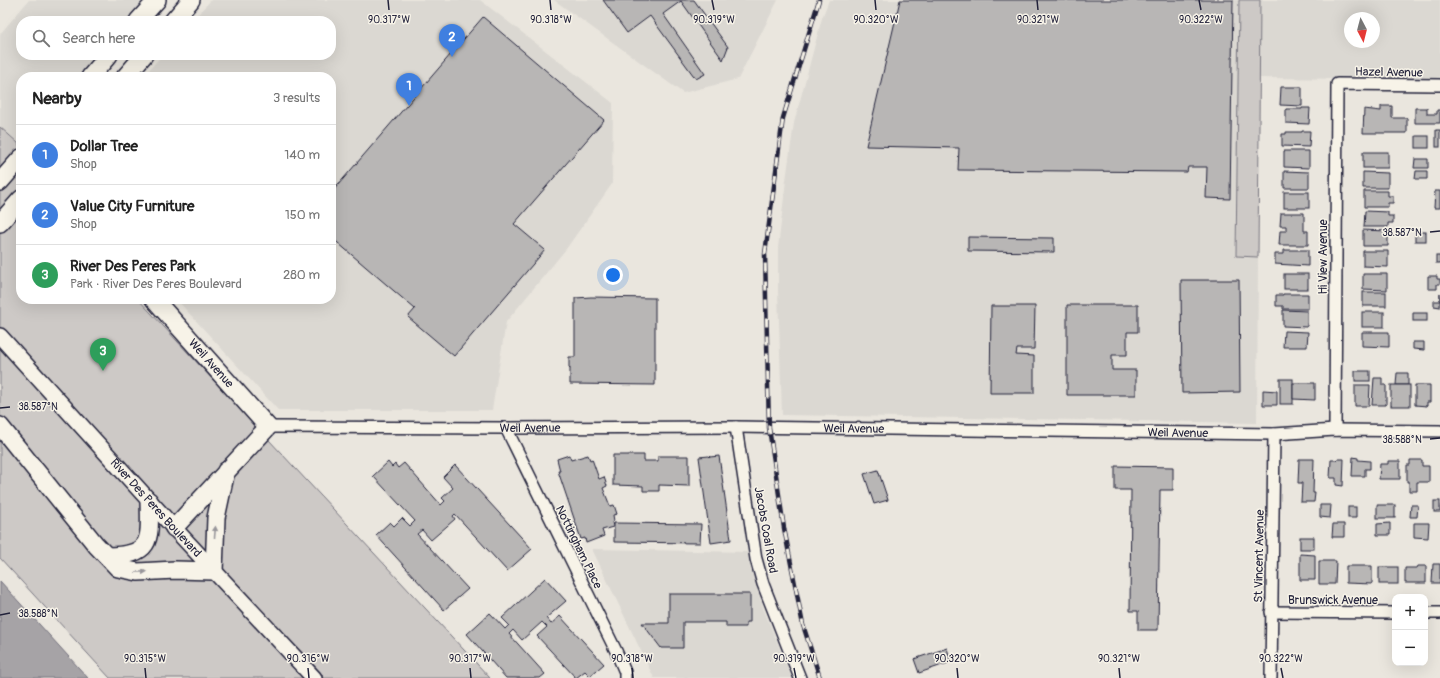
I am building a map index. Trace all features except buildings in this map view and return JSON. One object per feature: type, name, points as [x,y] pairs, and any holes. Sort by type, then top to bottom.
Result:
[{"type":"main road","points":[[143,16],[157,0]]},
{"type":"main road","points":[[177,16],[191,0]]},
{"type":"main road","points":[[94,72],[105,60]]},
{"type":"main road","points":[[129,72],[140,60]]},
{"type":"main road","points":[[0,182],[16,164]]},
{"type":"main road","points":[[0,223],[16,205]]},
{"type":"main road","name":"Weil Avenue","points":[[158,304],[268,427]]},
{"type":"main road","name":"River Des Peres Boulevard","points":[[0,336],[149,501],[314,678]]},
{"type":"main road","points":[[0,426],[96,546],[108,556],[118,568],[132,571],[214,571],[216,518],[226,471]]},
{"type":"main road","points":[[174,528],[268,427]]},
{"type":"main road","points":[[108,556],[125,556],[136,551],[146,542],[150,530],[149,501]]},
{"type":"street","name":"Hazel Avenue","points":[[1337,84],[1440,86]]},
{"type":"street","name":"Hi View Avenue","points":[[1335,430],[1337,84]]},
{"type":"street","name":"Weil Avenue","points":[[268,427],[736,427],[1274,434],[1335,430],[1440,431]]},
{"type":"street","name":"Jacobs Coal Road","points":[[736,427],[756,559],[763,584],[800,678]]},
{"type":"street","name":"Nottingham Place","points":[[506,428],[623,667],[625,678]]},
{"type":"street","name":"St Vincent Avenue","points":[[1271,678],[1274,434]]},
{"type":"street","name":"Brunswick Avenue","points":[[1271,612],[1392,613]]},
{"type":"street","points":[[1428,613],[1440,613]]},
{"type":"shaded area","points":[[29,0],[148,0],[134,16],[16,16],[16,60],[96,60],[85,72],[16,72],[16,141],[0,127],[0,34]]},
{"type":"shaded area","points":[[211,0],[480,0],[613,103],[612,184],[566,249],[506,322],[492,410],[278,410],[181,304],[336,304],[336,72],[147,72],[158,60],[336,60],[336,16],[197,16]]},
{"type":"shaded area","points":[[554,0],[778,0],[738,79],[683,93]]},
{"type":"shaded area","points":[[829,0],[1239,0],[1236,256],[1258,257],[1257,423],[782,415],[778,248],[794,123],[822,18]]},
{"type":"shaded area","points":[[1239,0],[1260,0],[1258,257],[1236,256]]},
{"type":"shaded area","points":[[1260,0],[1440,0],[1440,80],[1259,78]]},
{"type":"shaded area","points":[[0,127],[16,141],[16,304],[143,304],[490,678],[110,678],[0,558]]},
{"type":"shaded area","points":[[592,549],[748,552],[751,569],[764,610],[792,678],[654,678]]},
{"type":"shaded area","points":[[0,581],[88,678],[0,678]]},
{"type":"railway","points":[[819,0],[783,118],[765,254],[769,428],[784,528],[803,625],[820,678]]},
{"type":"place","name":"Value City Furniture","points":[[452,57]]},
{"type":"place","name":"Dollar Tree","points":[[409,106]]},
{"type":"place","name":"River Des Peres Park","points":[[103,371]]}]
